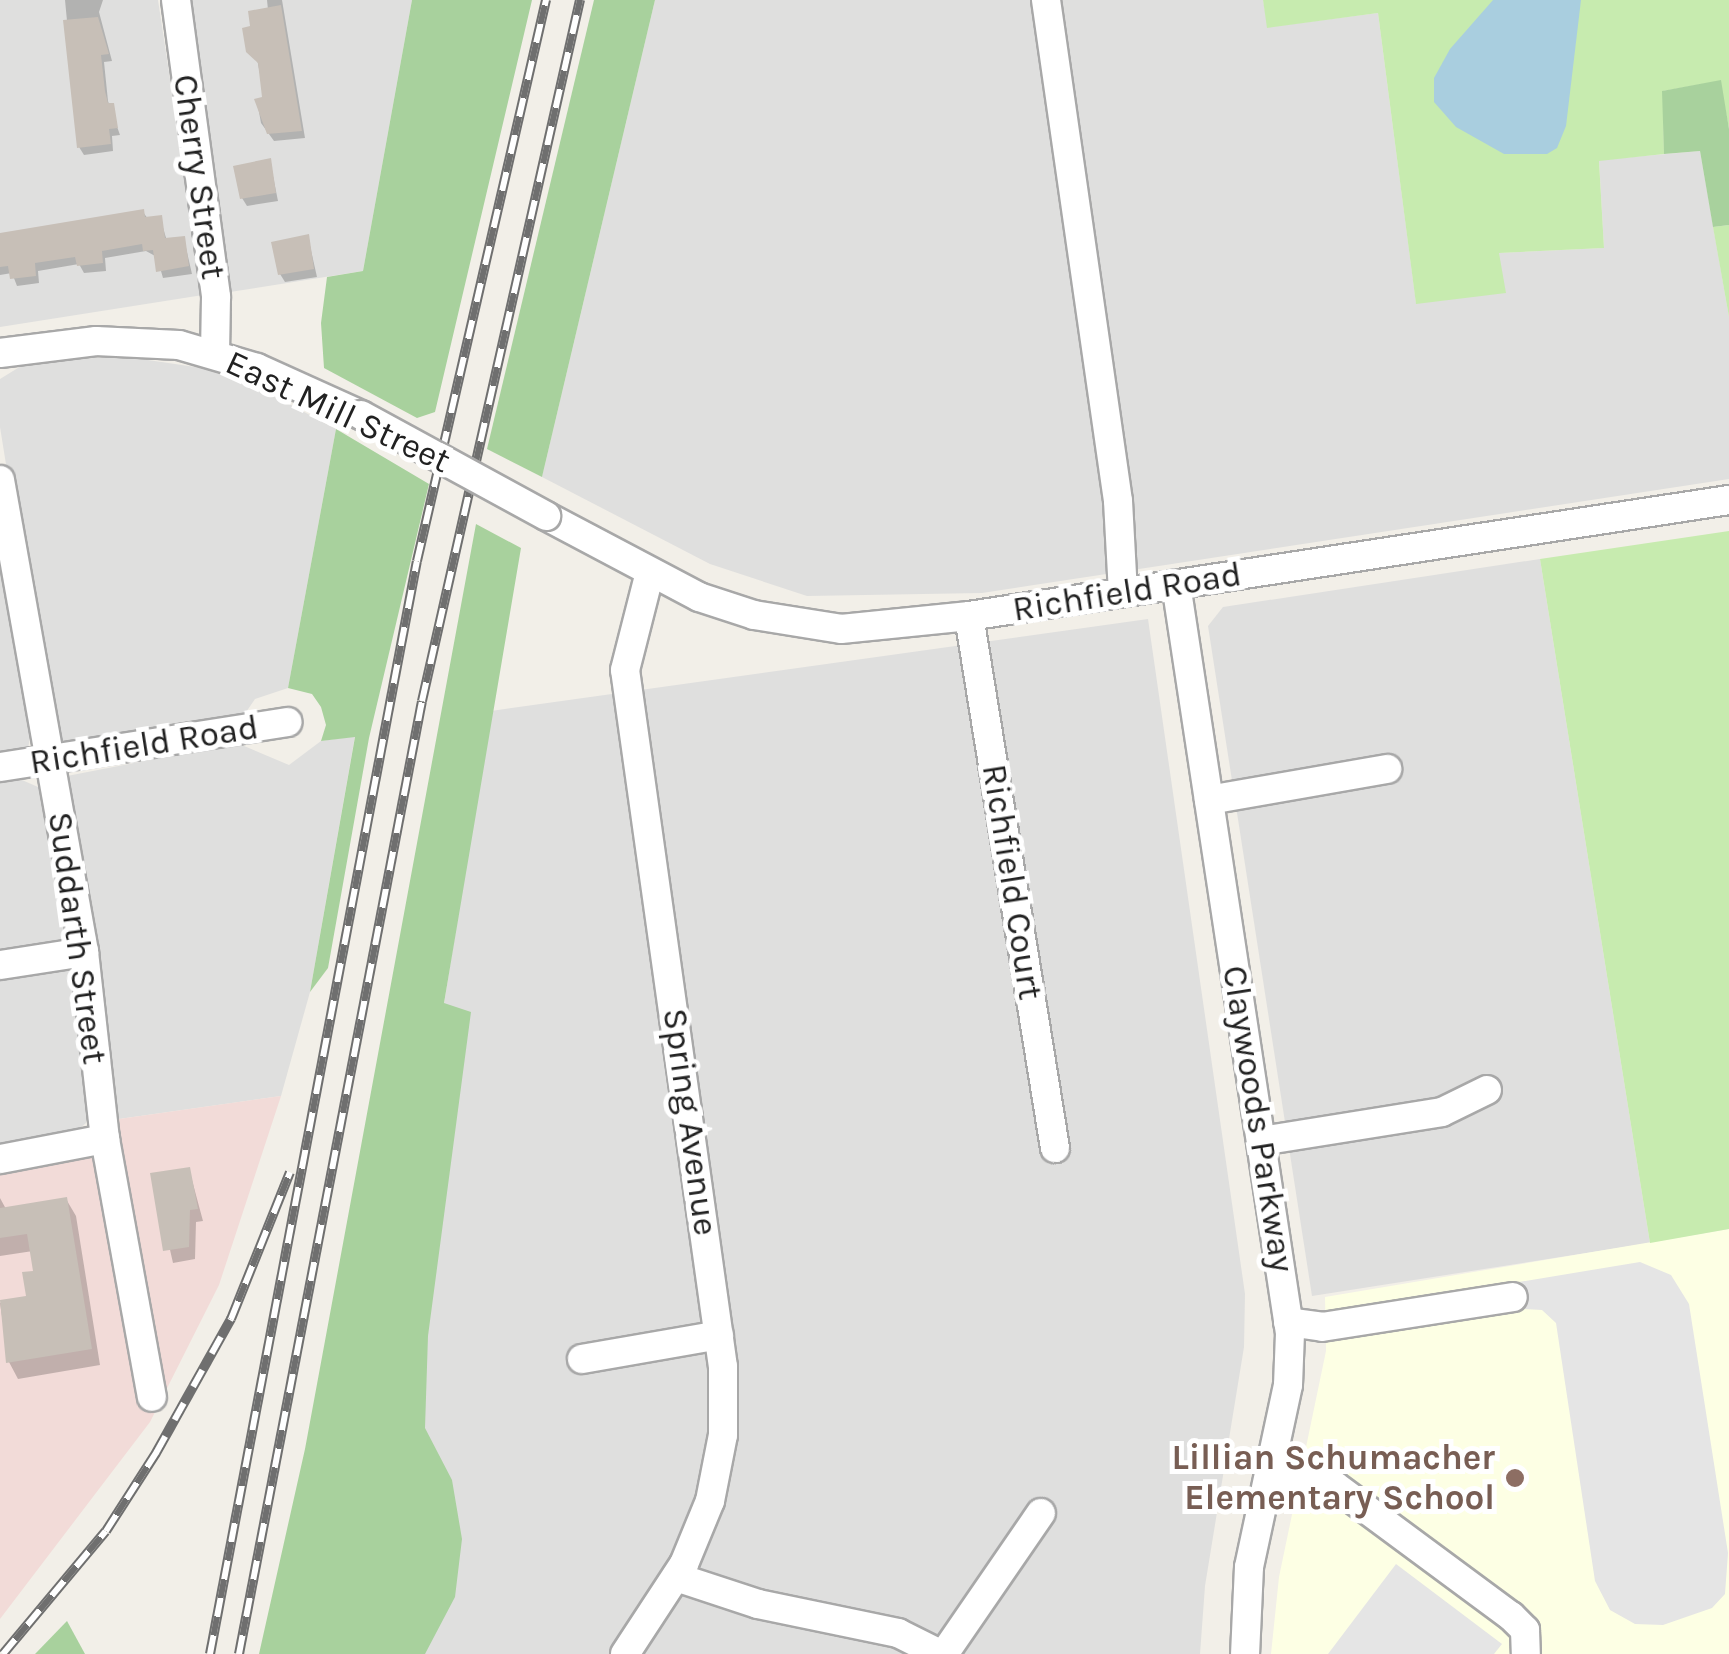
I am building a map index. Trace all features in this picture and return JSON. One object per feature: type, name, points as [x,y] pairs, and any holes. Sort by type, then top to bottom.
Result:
[{"type":"street","name":"Cherry Street","points":[[176,0],[216,297],[215,354]]},
{"type":"street","points":[[1046,0],[1124,552],[1123,592]]},
{"type":"street","name":"East Mill Street","points":[[0,353],[132,341],[215,354],[361,415],[546,516]]},
{"type":"street","name":"Suddarth Street","points":[[0,480],[7,565],[50,760],[84,952],[105,1139],[152,1397]]},
{"type":"street","name":"Richfield Road","points":[[546,516],[699,597],[793,623],[840,629],[969,616],[1729,500]]},
{"type":"street","name":"Spring Avenue","points":[[625,1654],[676,1577],[710,1502],[723,1435],[719,1335],[625,670],[650,572]]},
{"type":"street","name":"Claywoods Parkway","points":[[1176,584],[1288,1322],[1288,1386],[1249,1567],[1245,1654]]},
{"type":"street","name":"Richfield Court","points":[[969,616],[1054,1148]]},
{"type":"street","name":"Richfield Road","points":[[0,767],[288,722]]},
{"type":"street","points":[[1209,800],[1387,769]]},
{"type":"street","points":[[0,965],[84,952]]},
{"type":"street","points":[[1261,1141],[1442,1112],[1487,1090]]},
{"type":"street","points":[[0,1158],[105,1139]]},
{"type":"street","points":[[1288,1322],[1322,1326],[1514,1297]]},
{"type":"street","points":[[582,1358],[719,1335]]},
{"type":"street","points":[[1269,1475],[1335,1486],[1511,1616],[1524,1630],[1526,1654]]},
{"type":"street","points":[[676,1577],[758,1604],[898,1633],[942,1654],[1041,1513]]},
{"type":"shaded area","points":[[0,0],[158,0],[203,295],[0,327]]},
{"type":"shaded area","points":[[191,0],[412,0],[363,271],[230,292]]},
{"type":"shaded area","points":[[655,0],[1263,0],[1268,27],[1378,13],[1416,303],[1498,253],[1604,248],[1599,160],[1700,151],[1729,317],[1729,479],[982,593],[807,596],[710,564],[542,477]]},
{"type":"shaded area","points":[[121,356],[229,372],[336,429],[288,688],[255,699],[240,721],[64,750],[50,738],[0,427],[0,379],[26,363]]},
{"type":"shaded area","points":[[1540,559],[1650,1243],[1312,1296],[1208,626],[1223,607]]},
{"type":"shaded area","points":[[0,568],[30,737],[28,749],[0,759]]},
{"type":"shaded area","points":[[1148,619],[1245,1294],[1244,1347],[1205,1586],[1200,1654],[323,1654],[444,1004],[491,711]]},
{"type":"shaded area","points":[[355,736],[310,992],[281,1096],[119,1119],[67,776],[237,743],[289,765],[321,741]]},
{"type":"shaded area","points":[[22,780],[38,787],[44,803],[91,1101],[86,1123],[73,1134],[0,1148],[0,783]]},
{"type":"shaded area","points":[[281,1096],[219,1285],[150,1422],[0,1619],[0,1170],[122,1151],[119,1119]]},
{"type":"shaded area","name":"Lillian Schumacher Elementary School","points":[[1729,1229],[1729,1654],[1271,1654],[1279,1577],[1326,1351],[1325,1297]]},
{"type":"shaded area","points":[[1640,1262],[1671,1275],[1689,1304],[1728,1553],[1725,1594],[1712,1608],[1663,1625],[1635,1624],[1610,1610],[1595,1581],[1556,1323],[1542,1310],[1524,1309],[1519,1282]]},
{"type":"shaded area","points":[[1396,1564],[1502,1644],[1494,1654],[1328,1654]]},
{"type":"green space","points":[[412,0],[532,0],[435,412],[417,418],[324,368],[321,323],[327,277],[363,271]]},
{"type":"green space","points":[[594,0],[655,0],[542,477],[487,449]]},
{"type":"green space","points":[[1263,0],[1729,0],[1729,129],[1720,81],[1663,91],[1664,154],[1599,161],[1604,248],[1499,253],[1506,293],[1416,304],[1378,13],[1267,28]]},
{"type":"green space","points":[[1721,80],[1729,129],[1729,225],[1713,227],[1700,151],[1664,154],[1662,91]]},
{"type":"green space","points":[[1729,225],[1729,317],[1713,227]]},
{"type":"green space","points":[[336,429],[429,484],[369,738],[328,968],[310,992],[355,737],[321,741],[326,725],[321,707],[312,694],[288,688]]},
{"type":"green space","points":[[476,524],[521,548],[444,1003],[471,1012],[428,1336],[425,1428],[452,1480],[462,1539],[455,1597],[425,1654],[259,1654],[305,1449]]},
{"type":"green space","points":[[1729,531],[1729,1229],[1650,1243],[1540,559]]},
{"type":"green space","points":[[67,1621],[85,1654],[35,1654]]},
{"type":"water","points":[[1493,0],[1581,0],[1566,126],[1557,148],[1547,154],[1504,154],[1456,127],[1434,102],[1434,78],[1450,49]]},
{"type":"building","points":[[281,5],[302,131],[267,134],[254,99],[262,97],[258,63],[246,52],[242,28],[250,26],[248,11]]},
{"type":"building","points":[[98,17],[109,54],[101,55],[105,91],[108,103],[114,103],[118,128],[109,129],[111,144],[77,148],[63,20]]},
{"type":"building","points":[[271,158],[276,193],[240,199],[233,166]]},
{"type":"building","points":[[144,209],[145,217],[162,215],[165,238],[185,236],[189,266],[156,272],[153,250],[143,251],[142,244],[102,251],[103,263],[77,266],[75,257],[35,263],[36,276],[10,279],[8,266],[0,267],[0,233]]},
{"type":"building","points":[[309,234],[314,269],[278,275],[271,242]]},
{"type":"building","points":[[190,1167],[198,1209],[190,1210],[189,1247],[163,1251],[150,1173]]},
{"type":"building","points":[[67,1197],[92,1349],[6,1363],[0,1300],[26,1296],[22,1272],[33,1271],[27,1234],[0,1238],[0,1208]]},
{"type":"railway","points":[[210,1654],[417,561],[546,0]]},
{"type":"railway","points":[[239,1654],[422,701],[580,0]]},
{"type":"railway","points":[[3,1654],[106,1531],[156,1453],[231,1319],[290,1172]]},
{"type":"place","name":"Lillian Schumacher Elementary School","points":[[1515,1478]]}]
